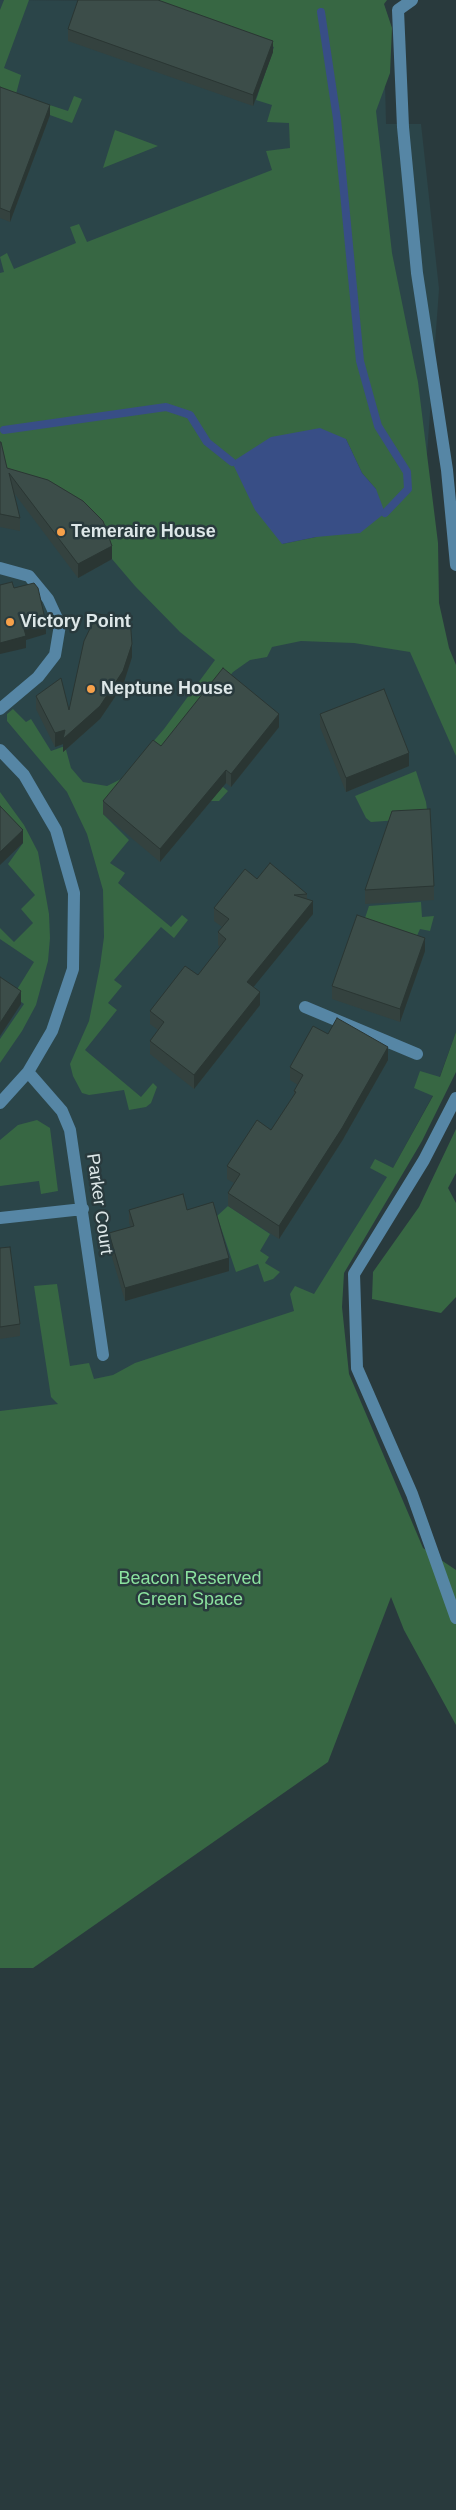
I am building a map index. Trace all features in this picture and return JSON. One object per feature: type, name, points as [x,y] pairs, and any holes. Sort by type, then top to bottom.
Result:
[{"type":"street","points":[[412,0],[398,5],[403,127],[417,273],[447,470],[456,565]]},
{"type":"street","points":[[0,568],[29,576],[48,599],[60,625],[55,655],[38,677],[0,709]]},
{"type":"street","points":[[0,750],[24,775],[56,830],[74,892],[73,969],[52,1031],[28,1072],[0,1103]]},
{"type":"street","points":[[305,1008],[417,1054]]},
{"type":"street","name":"Parker Court","points":[[28,1072],[62,1111],[70,1130],[103,1355]]},
{"type":"street","points":[[456,1098],[424,1160],[354,1274],[357,1368],[412,1494],[456,1618]]},
{"type":"street","points":[[0,1218],[83,1209]]},
{"type":"shaded area","points":[[0,0],[383,3],[386,124],[421,124],[439,289],[420,550],[456,705],[456,1032],[433,1095],[393,1168],[299,1319],[0,1425]]},
{"type":"green space","points":[[4,0],[29,0],[4,68],[21,75],[16,94],[68,111],[74,96],[82,99],[72,123],[0,97],[0,10]]},
{"type":"green space","points":[[151,0],[387,0],[384,4],[392,28],[390,73],[376,111],[392,253],[418,382],[438,543],[439,603],[449,648],[456,665],[456,756],[410,652],[354,643],[301,641],[272,647],[267,657],[250,660],[233,672],[172,746],[228,791],[219,801],[211,801],[154,754],[103,814],[129,840],[110,863],[125,873],[118,883],[171,927],[182,915],[188,920],[174,938],[161,927],[114,980],[122,986],[108,1003],[117,1010],[85,1050],[141,1097],[153,1083],[157,1087],[151,1103],[146,1107],[129,1110],[124,1090],[89,1095],[82,1093],[73,1076],[70,1064],[89,1021],[100,966],[104,937],[103,890],[87,834],[67,792],[7,721],[7,714],[13,709],[26,722],[31,719],[51,751],[65,746],[71,768],[83,782],[107,786],[121,779],[164,729],[215,660],[180,632],[135,586],[112,559],[103,534],[83,514],[0,486],[0,273],[4,272],[0,257],[7,253],[14,269],[76,243],[70,227],[79,224],[87,242],[272,170],[266,151],[290,148],[289,123],[267,122],[272,105],[256,100],[274,47]],"holes":[[[346,439],[362,473],[376,489],[316,537],[282,544]]]},
{"type":"green space","points":[[115,130],[158,146],[103,168]]},
{"type":"green space","points":[[416,771],[426,802],[428,818],[371,822],[366,818],[355,796]]},
{"type":"green space","points":[[0,792],[24,825],[38,852],[49,914],[50,938],[48,961],[36,1005],[22,1031],[0,1063],[0,1039],[24,1004],[13,996],[34,962],[0,939],[0,928],[14,942],[33,923],[21,909],[35,895],[8,864],[23,843],[0,819]]},
{"type":"green space","points":[[421,902],[422,917],[434,916],[430,931],[420,929],[415,940],[362,927],[369,906]]},
{"type":"green space","name":"Beacon Reserved Green Space","points":[[456,1032],[456,1072],[422,1141],[344,1273],[342,1307],[349,1374],[423,1548],[456,1570],[456,1725],[404,1630],[391,1597],[328,1762],[33,1968],[0,1968],[0,1411],[58,1404],[51,1397],[34,1286],[57,1284],[70,1366],[89,1363],[94,1379],[113,1375],[135,1363],[294,1311],[290,1294],[295,1286],[314,1294],[387,1177],[370,1168],[375,1159],[393,1168],[433,1096],[414,1088],[420,1071],[440,1077]]},
{"type":"green space","points":[[37,1120],[50,1128],[58,1191],[41,1194],[39,1181],[0,1186],[0,1140],[18,1125]]},
{"type":"green space","points":[[456,1129],[456,1173],[448,1188],[456,1203],[456,1297],[441,1313],[372,1299],[373,1272],[419,1207]]},
{"type":"green space","points":[[228,1206],[270,1234],[260,1251],[269,1257],[265,1263],[280,1272],[273,1279],[264,1282],[258,1264],[236,1272],[217,1216]]},
{"type":"water","points":[[320,428],[346,439],[362,473],[376,489],[385,513],[360,533],[316,537],[282,544],[255,510],[232,462],[271,437]]},
{"type":"building","points":[[78,0],[158,0],[273,41],[253,95],[68,29]]},
{"type":"building","points":[[0,87],[50,105],[10,212],[0,208]]},
{"type":"building","points":[[0,442],[7,468],[48,480],[83,501],[103,521],[112,546],[78,564],[9,473],[20,518],[0,514]]},
{"type":"building","points":[[12,582],[14,588],[34,583],[38,588],[46,623],[24,629],[26,636],[0,643],[0,585]]},
{"type":"building","name":"Neptune House","points":[[97,614],[130,618],[132,644],[123,671],[100,706],[63,739],[65,730],[55,733],[36,696],[61,678],[69,710],[84,641]]},
{"type":"building","points":[[223,668],[279,714],[231,774],[226,770],[160,849],[103,801],[153,740],[161,746]]},
{"type":"building","points":[[384,689],[409,753],[346,778],[320,714]]},
{"type":"building","points":[[0,806],[23,830],[0,852]]},
{"type":"building","points":[[430,809],[434,886],[365,890],[392,811]]},
{"type":"building","points":[[270,863],[307,894],[294,895],[313,901],[247,982],[260,992],[194,1075],[150,1041],[164,1022],[150,1011],[185,966],[198,975],[226,939],[218,932],[229,919],[214,908],[245,869],[257,879]]},
{"type":"building","points":[[357,915],[425,938],[400,1009],[332,986]]},
{"type":"building","points":[[0,977],[21,991],[0,1023]]},
{"type":"building","points":[[337,1018],[388,1047],[342,1128],[279,1226],[228,1193],[240,1174],[227,1166],[257,1120],[271,1130],[296,1092],[294,1091],[303,1075],[290,1067],[313,1026],[328,1034]]},
{"type":"building","points":[[183,1194],[187,1210],[213,1202],[229,1258],[125,1288],[109,1233],[134,1226],[129,1210]]},
{"type":"building","points":[[10,1247],[20,1324],[0,1327],[0,1248]]},
{"type":"waterway","points":[[321,12],[337,119],[360,361],[378,426],[407,472],[408,489],[385,513]]},
{"type":"waterway","points":[[4,430],[166,407],[190,415],[207,442],[232,462]]},
{"type":"place","name":"Temeraire House","points":[[61,532]]},
{"type":"place","name":"Victory Point","points":[[10,622]]},
{"type":"place","name":"Neptune House","points":[[91,689]]}]
